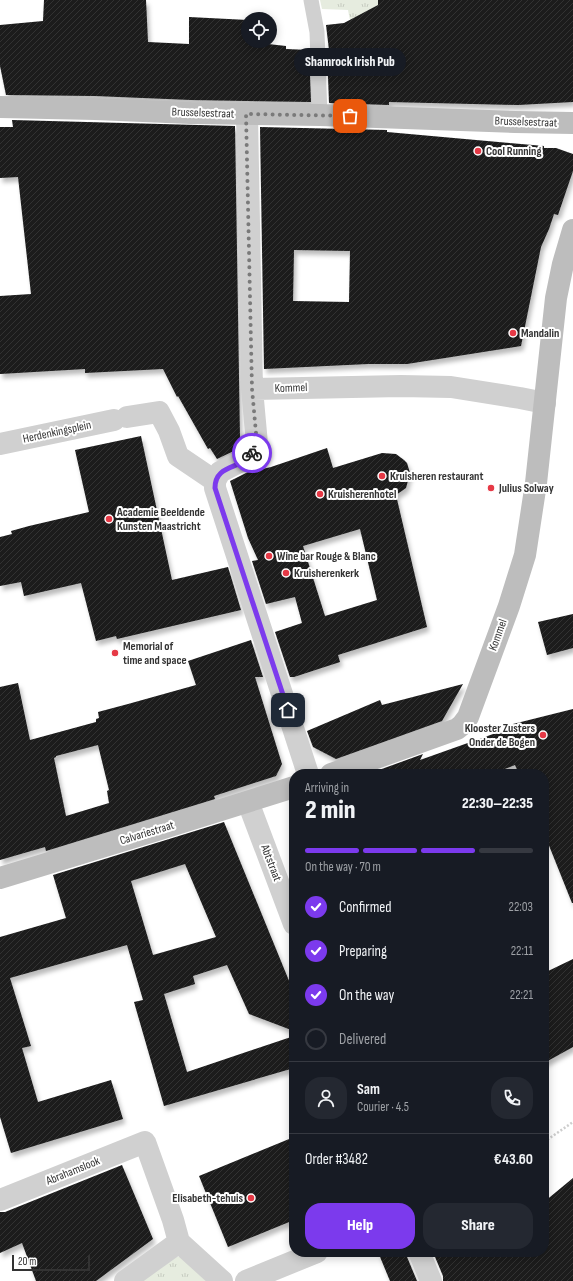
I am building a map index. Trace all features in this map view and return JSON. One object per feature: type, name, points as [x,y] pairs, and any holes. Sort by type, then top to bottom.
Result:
[{"type":"street","name":"Brusselsestraat","points":[[0,106],[573,123]]},
{"type":"street","points":[[246,114],[252,389],[257,444],[251,456],[220,472],[215,481],[215,488],[306,769]]},
{"type":"street","name":"Kommel","points":[[345,769],[457,729],[468,717],[509,606],[525,556],[536,483],[559,281],[573,230]]},
{"type":"street","name":"Kommel","points":[[252,389],[401,386],[450,387],[545,403]]},
{"type":"street","name":"Herdenkingsplein","points":[[0,444],[159,412],[169,431],[178,456],[215,481]]},
{"type":"street","name":"Calvariestraat","points":[[0,878],[289,789]]},
{"type":"street","name":"Abtstraat","points":[[252,800],[289,909]]},
{"type":"street","name":"Abrahamslook","points":[[0,1200],[145,1142],[173,1220],[179,1242]]},
{"type":"street","points":[[125,1281],[179,1242],[222,1281]]},
{"type":"street","points":[[246,1281],[305,1257]]},
{"type":"street","points":[[421,1257],[431,1281]]},
{"type":"lane","points":[[311,0],[317,32],[320,115]]},
{"type":"path","points":[[549,1139],[573,1122]]},
{"type":"green space","points":[[320,0],[378,0],[378,7],[352,31],[348,10],[322,9]]},
{"type":"green space","points":[[174,1256],[181,1257],[211,1281],[135,1281]]},
{"type":"building","points":[[44,0],[146,0],[148,42],[189,44],[189,17],[241,20],[241,48],[277,48],[277,45],[286,46],[286,49],[309,50],[311,102],[6,95],[0,66],[0,25],[43,21]]},
{"type":"building","points":[[378,0],[573,0],[573,102],[518,105],[389,102],[389,105],[329,103],[327,50],[329,50],[326,25],[344,23],[378,5]]},
{"type":"building","points":[[12,120],[235,126],[240,439],[242,447],[217,459],[210,448],[208,449],[178,396],[177,397],[163,369],[85,373],[85,369],[0,374],[0,296],[31,294],[18,177],[0,178],[0,127],[13,127]]},
{"type":"building","points":[[260,127],[387,130],[387,132],[544,146],[544,148],[556,148],[573,154],[573,171],[558,215],[554,214],[541,247],[521,346],[407,364],[368,364],[264,369]],"holes":[[[294,250],[350,251],[349,302],[293,301]]]},
{"type":"building","name":"Academie Beeldende Kunsten Maastricht","points":[[141,436],[172,580],[228,567],[241,610],[117,639],[116,636],[96,641],[81,583],[24,596],[21,582],[0,586],[0,537],[12,534],[11,531],[89,512],[75,450]]},
{"type":"building","name":"Kruisherenkerk","points":[[327,448],[333,468],[382,453],[396,454],[407,463],[410,473],[406,488],[396,495],[427,627],[338,655],[340,662],[290,677],[275,632],[302,623],[295,597],[266,604],[252,561],[258,560],[248,538],[230,481],[250,471],[271,467]],"holes":[[[360,529],[377,600],[325,616],[303,546]]]},
{"type":"building","points":[[573,614],[573,648],[547,655],[538,622]]},
{"type":"building","points":[[251,640],[263,677],[255,677],[282,764],[276,776],[214,796],[215,799],[46,851],[45,847],[0,860],[0,687],[18,683],[30,740],[96,722],[96,719],[99,718],[98,712],[196,685],[188,661]],"holes":[[[98,745],[109,790],[107,791],[109,803],[66,816],[54,758],[56,756]]]},
{"type":"building","points":[[463,684],[442,721],[336,759],[313,747],[307,731],[380,700],[382,705]]},
{"type":"building","points":[[573,709],[573,903],[549,846],[549,769],[517,769],[515,765],[505,769],[382,769],[423,754],[420,760],[510,728],[509,725]]},
{"type":"building","points":[[224,822],[289,981],[289,1029],[249,1014],[227,965],[193,976],[195,984],[164,994],[187,1072],[289,1038],[289,1069],[164,1106],[134,1002],[143,1000],[127,945],[10,978],[31,1046],[22,1048],[38,1102],[111,1080],[123,1119],[11,1153],[0,1117],[0,937],[66,918],[53,875]],"holes":[[[185,864],[216,937],[153,955],[131,881]]]},
{"type":"building","points":[[573,959],[573,1047],[549,1060],[549,971]]},
{"type":"building","name":"Elisabeth-tehuis","points":[[289,1139],[289,1222],[228,1247],[199,1176]]},
{"type":"building","points":[[122,1165],[153,1239],[96,1281],[36,1281],[22,1243],[0,1253],[0,1212],[5,1212]]},
{"type":"building","points":[[573,1178],[573,1281],[443,1281],[443,1276],[435,1257],[549,1257],[549,1198]]},
{"type":"building","points":[[380,1257],[407,1257],[417,1281],[390,1281]]},
{"type":"way so far","points":[[252,453],[257,444],[252,389],[246,114],[350,116]]},
{"type":"place","name":"Shamrock Irish Pub","points":[[350,116]]},
{"type":"place","name":"Cool Running","points":[[478,151]]},
{"type":"place","name":"Mandalin","points":[[513,333]]},
{"type":"place","name":"Kruisheren restaurant","points":[[382,476]]},
{"type":"place","name":"Julius Solway","points":[[491,488]]},
{"type":"place","name":"Kruisherenhotel","points":[[320,494]]},
{"type":"place","name":"Academie Beeldende Kunsten Maastricht","points":[[109,519]]},
{"type":"place","name":"Wine bar Rouge & Blanc","points":[[269,556]]},
{"type":"place","name":"Kruisherenkerk","points":[[286,573]]},
{"type":"place","name":"Memorial of time and space","points":[[115,653]]},
{"type":"place","name":"Klooster Zusters Onder de Bogen","points":[[543,735]]},
{"type":"place","name":"Elisabeth-tehuis","points":[[251,1198]]},
{"type":"route","points":[[252,453],[251,456],[220,472],[215,481],[215,488],[288,710]]}]
